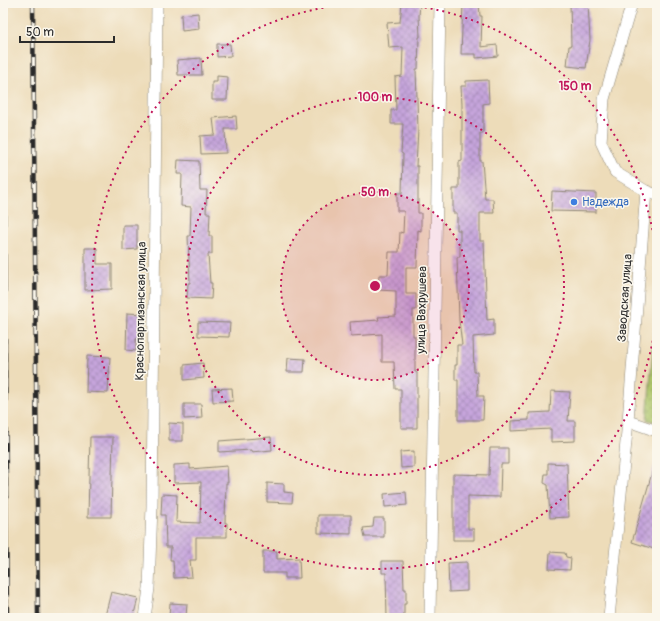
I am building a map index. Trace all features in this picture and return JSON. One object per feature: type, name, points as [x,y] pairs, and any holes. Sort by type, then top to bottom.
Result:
[{"type":"street","name":"Краснопартизанская улица","points":[[145,618],[149,588],[152,506],[157,3]]},
{"type":"street","name":"улица Вахрушева","points":[[430,618],[440,3]]},
{"type":"street","points":[[632,3],[604,99],[601,142],[615,172],[646,191],[657,195]]},
{"type":"street","name":"Заводская улица","points":[[609,618],[628,422],[646,191]]},
{"type":"street","points":[[628,422],[657,431]]},
{"type":"green space","points":[[657,301],[657,422],[647,420]]},
{"type":"building","points":[[402,3],[420,3],[420,37],[418,69],[416,69],[418,129],[416,166],[418,166],[418,213],[421,213],[421,231],[418,230],[417,267],[406,267],[406,294],[416,294],[416,310],[413,310],[413,336],[415,336],[415,372],[417,372],[417,428],[401,428],[401,389],[395,389],[394,362],[382,362],[382,334],[351,336],[350,322],[379,320],[378,317],[396,316],[396,291],[378,290],[379,275],[388,275],[389,252],[399,252],[400,232],[403,233],[404,211],[397,211],[397,193],[402,193],[403,154],[401,153],[403,124],[391,124],[391,110],[396,110],[395,77],[402,76],[403,47],[389,48],[387,23],[400,22]]},
{"type":"building","points":[[463,3],[479,3],[480,16],[482,16],[481,47],[497,45],[498,56],[476,58],[476,54],[461,54]]},
{"type":"building","points":[[570,3],[588,3],[590,40],[586,68],[567,66],[569,46],[571,46]]},
{"type":"building","points":[[198,13],[199,29],[182,31],[181,15]]},
{"type":"building","points":[[217,44],[230,44],[231,56],[217,57]]},
{"type":"building","points":[[201,58],[202,75],[178,75],[177,60]]},
{"type":"building","points":[[217,76],[228,77],[227,100],[212,100],[212,82],[217,82]]},
{"type":"building","points":[[488,80],[489,103],[483,104],[483,133],[480,133],[480,161],[482,161],[485,199],[493,199],[494,213],[480,213],[480,241],[484,241],[487,320],[494,319],[494,335],[473,337],[474,372],[477,372],[478,396],[484,396],[483,420],[458,420],[458,380],[455,380],[455,365],[457,365],[457,345],[462,345],[459,320],[457,257],[460,257],[460,230],[457,230],[457,213],[453,213],[453,189],[459,189],[459,162],[462,161],[461,86],[466,86],[466,81]]},
{"type":"building","points":[[236,116],[237,129],[225,129],[226,153],[201,154],[200,136],[215,135],[213,118]]},
{"type":"building","points":[[178,160],[199,161],[200,190],[207,190],[206,213],[210,213],[209,236],[212,236],[212,254],[208,254],[210,283],[212,283],[211,299],[187,298],[188,283],[190,283],[188,236],[190,236],[191,207],[181,206],[182,174],[177,174]]},
{"type":"building","name":"Надежда","points":[[552,191],[596,193],[596,212],[551,211]]},
{"type":"building","points":[[123,225],[137,225],[137,249],[123,250]]},
{"type":"building","points":[[85,248],[97,248],[97,264],[112,264],[112,289],[85,290]]},
{"type":"building","points":[[127,313],[144,314],[144,332],[140,332],[140,339],[136,339],[136,351],[126,350]]},
{"type":"building","points":[[198,322],[230,323],[229,337],[198,336]]},
{"type":"building","points":[[87,356],[110,357],[108,393],[86,392]]},
{"type":"building","points":[[288,358],[305,359],[304,372],[287,372]]},
{"type":"building","points":[[203,363],[204,378],[184,380],[184,365]]},
{"type":"building","points":[[232,388],[233,401],[213,402],[212,389]]},
{"type":"building","points":[[551,391],[570,392],[568,421],[575,421],[575,441],[551,442],[551,429],[511,431],[511,421],[529,420],[529,413],[550,412]]},
{"type":"building","points":[[184,404],[201,404],[202,418],[184,419]]},
{"type":"building","points":[[169,423],[183,424],[183,441],[169,441]]},
{"type":"building","points":[[90,437],[113,437],[111,517],[88,517]]},
{"type":"building","points":[[271,437],[272,450],[251,452],[251,450],[219,452],[219,441]]},
{"type":"building","points":[[490,448],[508,448],[508,464],[501,464],[500,497],[468,496],[468,529],[474,529],[474,540],[453,540],[453,474],[489,475]]},
{"type":"building","points":[[414,451],[414,467],[401,468],[400,452]]},
{"type":"building","points":[[548,463],[567,464],[569,517],[550,518],[548,485],[544,483],[545,474],[548,474]]},
{"type":"building","points":[[190,464],[190,469],[227,466],[228,483],[226,483],[225,523],[227,523],[227,537],[196,537],[196,560],[190,560],[192,577],[174,578],[173,560],[170,560],[171,547],[166,547],[165,515],[161,515],[162,494],[177,495],[176,522],[200,523],[201,482],[174,483],[174,465]]},
{"type":"building","points":[[654,466],[657,466],[657,550],[632,542]]},
{"type":"building","points":[[267,483],[284,484],[284,492],[293,493],[292,503],[267,502]]},
{"type":"building","points":[[406,492],[407,505],[385,507],[384,494]]},
{"type":"building","points":[[318,515],[351,515],[351,534],[318,533]]},
{"type":"building","points":[[374,518],[384,518],[384,537],[365,537],[363,528],[373,527]]},
{"type":"building","points":[[263,551],[277,551],[277,559],[299,558],[300,578],[285,578],[285,573],[263,573]]},
{"type":"building","points":[[550,552],[565,553],[566,557],[571,558],[570,570],[549,569]]},
{"type":"building","points":[[382,561],[403,561],[404,589],[406,589],[404,618],[387,618],[386,573],[382,573]]},
{"type":"building","points":[[467,562],[467,591],[449,592],[448,563]]},
{"type":"building","points":[[111,592],[138,598],[133,618],[115,618],[105,616]]},
{"type":"building","points":[[170,603],[187,604],[186,617],[169,617]]},
{"type":"railway","points":[[33,3],[38,618]]},
{"type":"railway","points":[[3,73],[7,618]]},
{"type":"place","name":"Надежда","points":[[574,202]]}]
